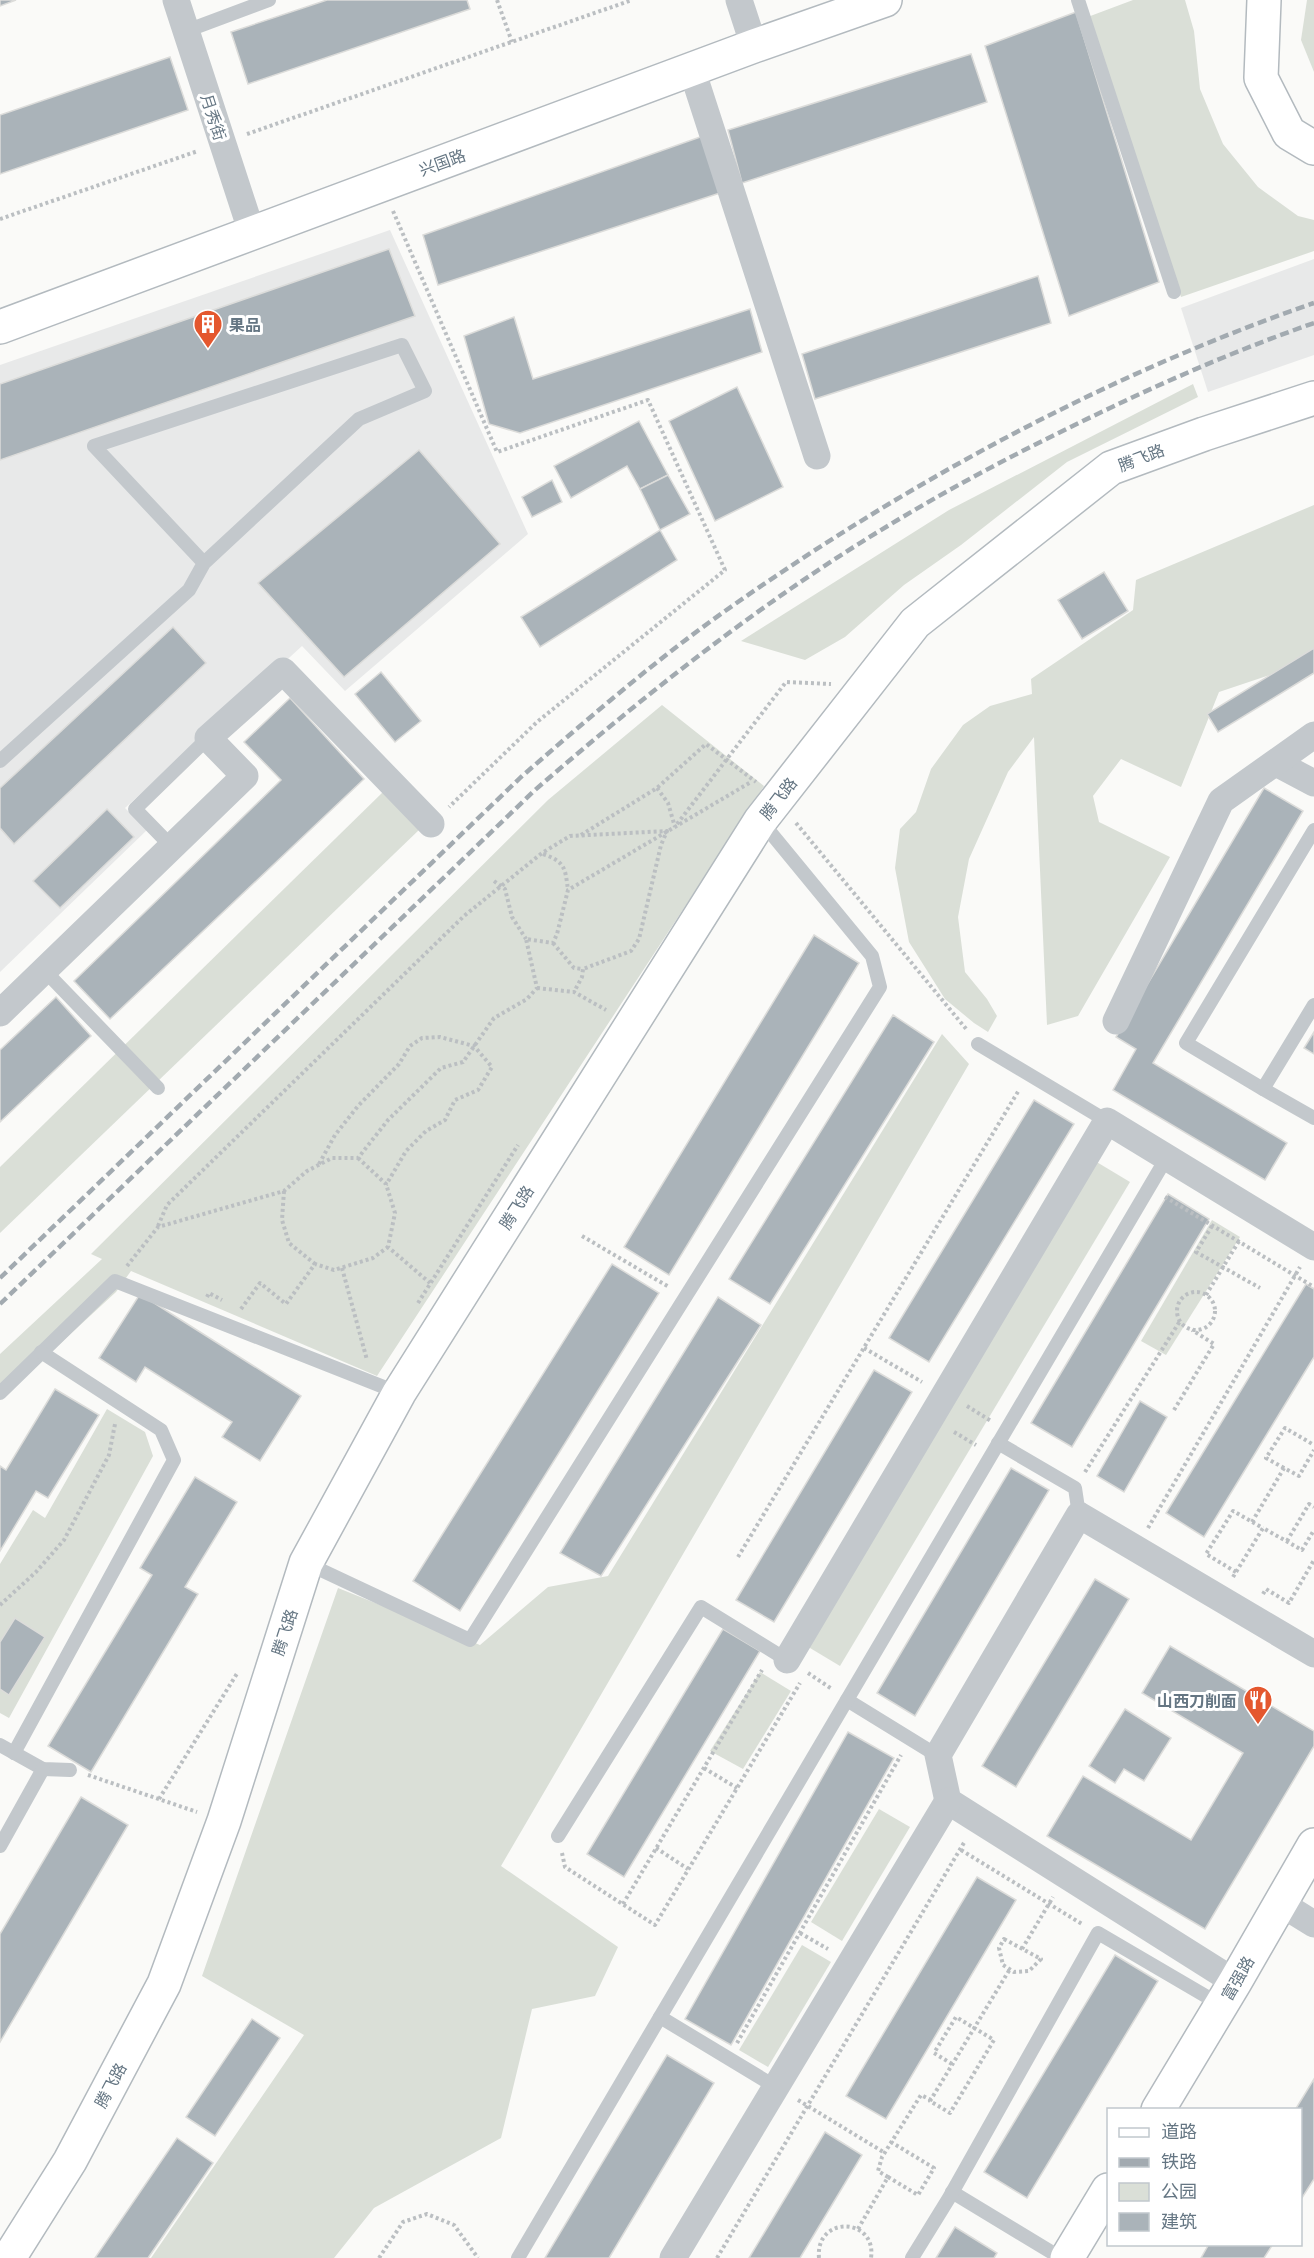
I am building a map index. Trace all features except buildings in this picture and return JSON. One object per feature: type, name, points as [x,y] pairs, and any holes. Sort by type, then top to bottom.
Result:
[{"type":"street","name":"月秀街","points":[[176,0],[252,233]]},
{"type":"street","points":[[739,0],[754,46]]},
{"type":"street","name":"兴国路","points":[[0,327],[754,46],[885,0]]},
{"type":"street","points":[[1264,0],[1262,78],[1289,133],[1314,148]]},
{"type":"street","points":[[692,70],[817,456]]},
{"type":"street","name":"腾飞路","points":[[9,2258],[70,2161],[164,1984],[224,1821],[306,1563],[386,1388],[458,1297],[633,1024],[762,796],[798,772],[915,622],[1111,468],[1204,434],[1314,398]]},
{"type":"street","points":[[0,1013],[245,776],[208,738],[283,671],[431,824]]},
{"type":"street","points":[[1116,1021],[1221,801],[1314,735]]},
{"type":"street","points":[[1276,763],[1314,783]]},
{"type":"street","points":[[792,1666],[1107,1121],[1313,1246]]},
{"type":"street","points":[[674,2258],[948,1801],[938,1756],[1079,1515],[1314,1654]]},
{"type":"street","points":[[948,1801],[1066,1875],[1228,1994]]},
{"type":"street","name":"富强路","points":[[1159,2108],[1314,1845]]},
{"type":"street","points":[[1280,1903],[1314,1924]]},
{"type":"street","points":[[1068,2258],[1107,2192]]},
{"type":"lane","points":[[186,31],[269,0]]},
{"type":"lane","points":[[1078,0],[1174,292]]},
{"type":"lane","points":[[0,762],[189,590],[204,563],[359,419],[425,391],[402,345],[94,446],[204,563]]},
{"type":"lane","points":[[171,846],[135,808],[208,738]]},
{"type":"lane","points":[[306,1563],[470,1640],[880,987],[872,956],[762,796]]},
{"type":"lane","points":[[1314,830],[1186,1043],[1314,1118]]},
{"type":"lane","points":[[44,970],[158,1088]]},
{"type":"lane","points":[[1263,1089],[1314,1005]]},
{"type":"lane","points":[[978,1044],[1107,1121]]},
{"type":"lane","points":[[518,2258],[1167,1157]]},
{"type":"lane","points":[[0,1393],[116,1281],[386,1388]]},
{"type":"lane","points":[[14,1753],[174,1460],[161,1430],[41,1352]]},
{"type":"lane","points":[[998,1443],[1075,1488],[1079,1515]]},
{"type":"lane","points":[[558,1836],[701,1607],[792,1666]]},
{"type":"lane","points":[[847,1700],[938,1756]]},
{"type":"lane","points":[[0,1745],[43,1769],[70,1770]]},
{"type":"lane","points":[[0,1846],[43,1769]]},
{"type":"lane","points":[[912,2258],[952,2192],[1098,1933],[1228,1994]]},
{"type":"lane","points":[[660,2017],[776,2087]]},
{"type":"lane","points":[[952,2192],[1061,2258]]},
{"type":"path","points":[[497,0],[512,42]]},
{"type":"path","points":[[0,219],[632,0]]},
{"type":"path","points":[[382,185],[497,452],[648,400],[725,570],[537,722],[431,824]]},
{"type":"path","points":[[675,826],[786,682],[838,684]]},
{"type":"path","points":[[580,835],[657,788],[706,744],[727,760],[762,796],[978,1044]]},
{"type":"path","points":[[762,796],[757,778],[798,772]]},
{"type":"path","points":[[657,788],[668,803],[675,826]]},
{"type":"path","points":[[568,890],[675,826],[762,796]]},
{"type":"path","points":[[116,1281],[158,1227],[167,1205],[464,916],[542,853],[570,836],[667,831]]},
{"type":"path","points":[[526,939],[553,943],[574,969],[583,969],[631,951],[639,939],[661,844],[667,831]]},
{"type":"path","points":[[542,853],[559,859],[566,871],[568,890],[553,943]]},
{"type":"path","points":[[494,881],[505,889],[512,917],[526,939],[537,988]]},
{"type":"path","points":[[537,988],[574,992],[582,978],[583,969]]},
{"type":"path","points":[[358,1158],[388,1120],[441,1068],[463,1062],[494,1018],[527,999],[537,988]]},
{"type":"path","points":[[319,1165],[335,1135],[358,1106],[399,1064],[411,1046],[422,1038],[440,1037],[474,1046],[492,1067],[478,1090],[455,1100],[445,1120],[426,1131],[406,1150],[386,1185]]},
{"type":"path","points":[[738,1557],[1020,1088],[1029,1094]]},
{"type":"path","points":[[158,1227],[284,1191],[306,1171],[332,1158],[358,1158],[386,1185],[395,1213],[388,1247],[373,1258],[334,1270],[315,1264],[289,1243],[282,1220],[284,1191]]},
{"type":"path","points":[[1149,1187],[1314,1287]]},
{"type":"path","points":[[1212,1225],[1196,1252],[1260,1288]]},
{"type":"path","points":[[582,1236],[686,1297]]},
{"type":"path","points":[[1206,1295],[1239,1241]]},
{"type":"path","points":[[1136,1548],[1313,1246]]},
{"type":"path","points":[[388,1247],[429,1283],[458,1297]]},
{"type":"path","points":[[197,1313],[209,1293],[241,1310],[260,1283],[286,1304],[315,1264]]},
{"type":"path","points":[[342,1268],[386,1388]]},
{"type":"path","points":[[1075,1488],[1180,1322],[1178,1307],[1184,1297],[1196,1292],[1206,1295],[1215,1305],[1214,1318],[1206,1327],[1192,1329]]},
{"type":"path","points":[[1174,1410],[1214,1344],[1180,1322]]},
{"type":"path","points":[[864,1348],[930,1387]]},
{"type":"path","points":[[0,1605],[36,1572],[64,1540],[109,1455],[120,1403]]},
{"type":"path","points":[[965,1406],[1006,1430]]},
{"type":"path","points":[[1314,1445],[1285,1428],[1266,1458],[1299,1476],[1314,1450]]},
{"type":"path","points":[[1252,1522],[1284,1468]]},
{"type":"path","points":[[1287,1541],[1309,1504],[1314,1507]]},
{"type":"path","points":[[1236,1572],[1206,1554],[1233,1511],[1302,1550],[1314,1530]]},
{"type":"path","points":[[1220,1598],[1263,1528]]},
{"type":"path","points":[[1266,1589],[1289,1603],[1314,1560]]},
{"type":"path","points":[[792,1666],[847,1700]]},
{"type":"path","points":[[623,1904],[704,1768],[792,1666]]},
{"type":"path","points":[[558,1836],[565,1868],[655,1925],[737,1788],[792,1666]]},
{"type":"path","points":[[159,1799],[239,1671]]},
{"type":"path","points":[[728,2058],[911,1739]]},
{"type":"path","points":[[704,1768],[737,1788]]},
{"type":"path","points":[[97,1778],[224,1821]]},
{"type":"path","points":[[717,2258],[961,1850],[975,1818]]},
{"type":"path","points":[[656,1848],[688,1869]]},
{"type":"path","points":[[961,1850],[1077,1921]]},
{"type":"path","points":[[1022,1949],[1066,1875]]},
{"type":"path","points":[[1004,1939],[1022,1949],[1041,1959],[1029,1971],[1014,1972],[1003,1965],[999,1948],[1004,1939]]},
{"type":"path","points":[[931,2100],[1010,1969]]},
{"type":"path","points":[[891,2142],[934,2169],[918,2195],[878,2170],[885,2153],[891,2142],[921,2095],[950,2113],[994,2040],[956,2018],[934,2054],[952,2064]]},
{"type":"path","points":[[776,2087],[885,2153]]},
{"type":"path","points":[[858,2229],[888,2177]]},
{"type":"path","points":[[379,2258],[403,2222],[427,2214],[453,2225],[478,2258]]},
{"type":"path","points":[[819,2258],[819,2248],[827,2233],[842,2226],[858,2229],[866,2235],[870,2243],[871,2258]]},
{"type":"shaded area","points":[[390,230],[528,534],[345,691],[302,646],[125,808],[147,830],[0,972],[0,365]]},
{"type":"shaded area","points":[[1314,259],[1314,355],[1208,392],[1181,308]]},
{"type":"green space","points":[[1133,0],[1185,0],[1194,31],[1200,89],[1223,144],[1258,187],[1298,216],[1314,220],[1314,251],[1181,297],[1085,18]]},
{"type":"green space","points":[[1307,0],[1314,0],[1314,72],[1301,40]]},
{"type":"green space","points":[[1193,384],[1198,397],[1067,462],[961,545],[904,585],[845,637],[805,660],[741,641],[949,510]]},
{"type":"green space","points":[[1314,505],[1314,660],[1219,692],[1181,787],[1121,759],[1093,796],[1099,822],[1170,857],[1078,1016],[1047,1025],[1034,737],[1008,772],[969,859],[958,917],[965,972],[987,999],[997,1016],[988,1032],[945,999],[909,942],[895,868],[900,829],[916,812],[931,769],[963,725],[990,706],[1032,694],[1031,679],[1133,610],[1136,580]]},
{"type":"green space","points":[[662,705],[764,786],[377,1376],[131,1271],[116,1292],[0,1399],[0,1354],[102,1259],[91,1254],[548,800]]},
{"type":"green space","points":[[384,791],[420,829],[0,1233],[0,1167]]},
{"type":"green space","points":[[942,1034],[969,1064],[501,1866],[618,1947],[595,1996],[532,2009],[501,2138],[374,2208],[334,2258],[151,2258],[304,2035],[202,1976],[338,1588],[480,1645],[548,1587],[608,1576]]},
{"type":"green space","points":[[1095,1161],[1130,1182],[840,1666],[805,1645]]},
{"type":"green space","points":[[1212,1220],[1240,1237],[1166,1355],[1141,1341]]},
{"type":"green space","points":[[107,1409],[145,1432],[153,1456],[9,1718],[0,1713],[0,1564],[33,1510],[45,1518]]},
{"type":"green space","points":[[760,1672],[791,1691],[743,1769],[710,1751]]},
{"type":"green space","points":[[879,1809],[910,1827],[842,1941],[811,1922]]},
{"type":"green space","points":[[802,1945],[831,1962],[768,2067],[739,2050]]},
{"type":"railway","points":[[0,1278],[521,777],[626,688],[707,624],[872,514],[1014,433],[1162,362],[1314,303]]},
{"type":"railway","points":[[0,1304],[535,790],[707,649],[844,553],[972,478],[1160,385],[1237,352],[1314,323]]},
{"type":"place","name":"果品","points":[[208,350]]},
{"type":"place","name":"山西刀削面","points":[[1258,1726]]}]
